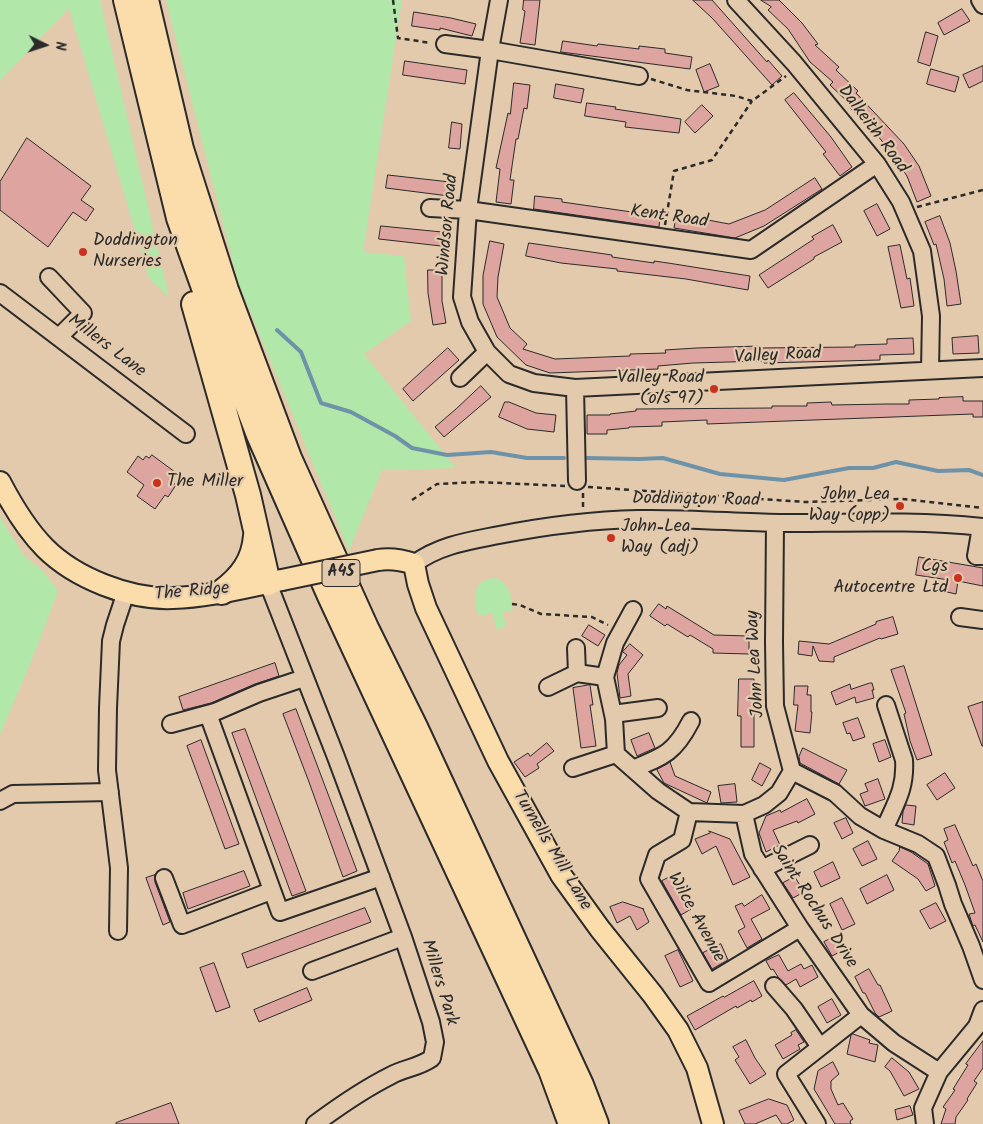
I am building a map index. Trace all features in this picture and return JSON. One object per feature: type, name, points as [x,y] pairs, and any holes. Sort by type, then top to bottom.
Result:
[{"type":"highway","name":"A45","points":[[126,0],[179,218],[259,435],[330,596],[551,1070],[572,1124]]},
{"type":"highway","name":"A45","points":[[146,0],[181,149],[226,290],[289,458],[366,628],[415,727],[581,1085],[596,1124]]},
{"type":"highway","points":[[179,218],[194,303],[257,533],[275,582]]},
{"type":"highway","points":[[222,592],[236,582],[246,570],[253,555],[257,533]]},
{"type":"main road","name":"The Ridge","points":[[3,494],[36,539],[58,559],[98,582],[148,598],[173,598],[222,592],[388,558],[414,564]]},
{"type":"main road","name":"Turnells Mill Lane","points":[[414,564],[426,608],[498,761],[561,875],[678,1030],[697,1068],[713,1124]]},
{"type":"street","name":"Windsor Road","points":[[499,0],[490,50],[468,210],[462,297],[470,322],[487,352],[509,374],[534,383],[575,388]]},
{"type":"street","name":"Dalkeith Road","points":[[736,0],[798,67],[877,164],[904,210],[922,251],[931,316],[930,370]]},
{"type":"street","points":[[980,0],[983,5]]},
{"type":"street","points":[[444,44],[640,76]]},
{"type":"street","name":"Kent Road","points":[[430,208],[468,210],[751,250],[877,164]]},
{"type":"street","points":[[49,277],[82,313],[59,336]]},
{"type":"street","name":"Millers Lane","points":[[0,293],[186,434]]},
{"type":"street","points":[[460,378],[487,352]]},
{"type":"street","name":"Valley Road","points":[[575,388],[983,368]]},
{"type":"street","points":[[575,388],[575,484]]},
{"type":"street","name":"Doddington Road","points":[[414,564],[438,550],[464,542],[532,528],[584,522],[639,519],[775,523],[916,523],[982,527]]},
{"type":"street","name":"John Lea Way","points":[[775,523],[775,706],[792,771]]},
{"type":"street","points":[[982,527],[976,556],[983,556]]},
{"type":"street","name":"Millers Park","points":[[275,582],[304,678],[403,937],[431,1022],[434,1042],[432,1058],[422,1066],[392,1074],[375,1083],[315,1124]]},
{"type":"street","points":[[118,931],[119,868],[107,770],[109,657],[114,625],[126,592]]},
{"type":"street","points":[[633,610],[615,643],[605,677],[613,714],[616,754],[658,791],[689,812],[744,814],[764,804],[779,793],[792,771],[835,793],[860,816],[884,830],[918,844],[936,856],[983,980]]},
{"type":"street","points":[[960,617],[983,620]]},
{"type":"street","points":[[576,648],[577,673]]},
{"type":"street","points":[[548,687],[577,673],[605,677]]},
{"type":"street","points":[[170,724],[208,714],[259,693],[304,678]]},
{"type":"street","points":[[884,830],[904,782],[904,760],[886,705]]},
{"type":"street","points":[[613,714],[658,708]]},
{"type":"street","points":[[208,714],[280,912],[381,877]]},
{"type":"street","points":[[633,769],[657,759],[672,750],[682,739],[691,721]]},
{"type":"street","points":[[573,768],[616,754]]},
{"type":"street","points":[[0,801],[13,794],[110,792]]},
{"type":"street","name":"Wilce Avenue","points":[[689,812],[682,840],[657,855],[649,879],[709,983],[800,928]]},
{"type":"street","name":"Saint Rochus Drive","points":[[744,814],[753,854],[800,928],[861,1016],[894,1042],[939,1072]]},
{"type":"street","points":[[762,869],[810,845]]},
{"type":"street","points":[[164,878],[182,925],[271,891]]},
{"type":"street","points":[[312,971],[403,937]]},
{"type":"street","points":[[774,986],[794,1009],[820,1047]]},
{"type":"street","points":[[925,1124],[923,1108],[939,1072],[980,1028],[983,1010]]},
{"type":"street","points":[[817,1124],[786,1074],[861,1016]]},
{"type":"path","points":[[393,0],[398,38],[444,44]]},
{"type":"path","points":[[662,238],[674,171],[712,160],[752,101],[798,67]]},
{"type":"path","points":[[640,76],[687,90],[736,96],[752,101]]},
{"type":"path","points":[[904,210],[983,190]]},
{"type":"path","points":[[412,500],[437,484],[480,482],[575,484]]},
{"type":"path","points":[[584,522],[582,487],[805,502],[902,499],[983,508]]},
{"type":"path","points":[[699,495],[699,511]]},
{"type":"path","points":[[512,604],[520,604],[541,614],[592,617],[621,632]]},
{"type":"green space","points":[[0,0],[100,0],[169,297],[149,278],[69,8],[0,81]]},
{"type":"green space","points":[[166,0],[402,0],[363,252],[404,256],[411,321],[364,354],[456,468],[382,470],[349,551],[238,282]]},
{"type":"green space","points":[[0,517],[24,556],[44,572],[58,591],[0,735]]},
{"type":"green space","points":[[496,578],[507,587],[513,610],[503,612],[506,627],[496,629],[493,613],[478,616],[475,596],[478,586],[482,582]]},
{"type":"building","points":[[524,0],[540,0],[535,45],[520,43],[525,11],[523,10]]},
{"type":"building","points":[[693,0],[712,0],[767,62],[768,60],[782,76],[772,85],[713,19]]},
{"type":"building","points":[[761,0],[779,0],[802,23],[818,44],[815,45],[839,67],[836,70],[858,91],[856,93],[904,144],[919,166],[931,196],[917,202],[907,176],[886,146],[868,124],[849,107],[851,105],[830,85],[833,82],[810,62],[788,29],[768,10],[771,7]]},
{"type":"building","points":[[962,9],[970,21],[944,35],[938,23]]},
{"type":"building","points":[[414,12],[476,24],[472,36],[440,28],[440,30],[412,26]]},
{"type":"building","points":[[926,32],[938,36],[930,66],[918,62]]},
{"type":"building","points":[[563,41],[597,46],[598,44],[639,49],[639,46],[665,49],[665,53],[692,57],[690,69],[561,52]]},
{"type":"building","points":[[405,61],[467,70],[465,84],[403,75]]},
{"type":"building","points":[[710,64],[719,86],[704,92],[696,70]]},
{"type":"building","points":[[983,66],[983,81],[969,88],[963,75]]},
{"type":"building","points":[[931,69],[959,77],[955,92],[927,84]]},
{"type":"building","points":[[514,83],[530,85],[527,109],[524,108],[518,139],[516,139],[510,180],[514,180],[511,204],[496,202],[500,169],[496,168],[508,113],[510,114]]},
{"type":"building","points":[[556,84],[584,89],[581,103],[554,98]]},
{"type":"building","points":[[794,93],[831,137],[852,167],[840,176],[823,154],[826,152],[785,100]]},
{"type":"building","points":[[587,103],[681,119],[679,133],[625,127],[626,122],[585,116]]},
{"type":"building","points":[[702,105],[713,116],[695,133],[685,122]]},
{"type":"building","points":[[452,122],[462,124],[460,149],[449,148]]},
{"type":"building","points":[[27,138],[91,186],[81,200],[94,209],[86,221],[73,212],[48,247],[0,210],[0,182]]},
{"type":"building","points":[[388,175],[450,182],[449,196],[386,188]]},
{"type":"building","points":[[815,178],[822,189],[764,226],[735,238],[674,228],[676,214],[729,224],[765,210]]},
{"type":"building","points":[[535,196],[562,199],[562,202],[660,216],[659,227],[534,209]]},
{"type":"building","points":[[877,204],[890,229],[877,236],[864,211]]},
{"type":"building","points":[[940,216],[950,243],[961,304],[947,306],[944,279],[936,244],[934,245],[925,222]]},
{"type":"building","points":[[833,225],[842,242],[814,257],[814,259],[768,288],[759,275],[814,239],[812,237]]},
{"type":"building","points":[[381,226],[442,232],[441,246],[379,239]]},
{"type":"building","points":[[490,241],[504,244],[498,277],[497,297],[510,328],[527,344],[523,349],[555,359],[630,356],[630,354],[666,353],[665,350],[696,348],[759,346],[759,348],[855,347],[855,345],[887,344],[887,339],[913,338],[914,354],[880,355],[880,360],[693,363],[658,366],[658,369],[550,373],[526,365],[497,337],[483,304],[483,276]]},
{"type":"building","points":[[529,243],[612,255],[612,257],[654,263],[654,261],[750,276],[748,290],[686,279],[617,271],[617,269],[561,263],[526,256]]},
{"type":"building","points":[[900,245],[907,279],[910,278],[914,306],[901,308],[888,247]]},
{"type":"building","points":[[428,270],[442,270],[442,301],[446,323],[433,325],[428,293]]},
{"type":"building","points":[[978,336],[979,353],[953,354],[952,338]]},
{"type":"building","points":[[448,348],[459,360],[413,401],[403,389]]},
{"type":"building","points":[[481,386],[491,397],[444,437],[435,427]]},
{"type":"building","points":[[963,397],[963,401],[983,401],[983,417],[973,417],[973,414],[707,424],[707,420],[662,422],[662,426],[629,427],[607,430],[607,434],[587,434],[587,415],[610,415],[636,411],[636,409],[772,408],[772,406],[807,406],[807,403],[831,402],[832,405],[909,404],[909,400]]},
{"type":"building","points":[[505,402],[536,413],[556,415],[554,432],[527,429],[499,417]]},
{"type":"building","name":"The Miller","points":[[152,455],[175,472],[169,480],[176,485],[168,497],[165,495],[155,509],[137,496],[144,485],[127,472],[138,456],[143,460],[146,456],[149,458]]},
{"type":"building","name":"Cgs Autocentre Ltd","points":[[919,557],[983,568],[983,586],[958,581],[956,594],[947,592],[949,580],[916,575]]},
{"type":"building","points":[[659,604],[666,609],[667,606],[714,635],[749,636],[749,654],[713,653],[713,649],[690,635],[688,637],[650,616]]},
{"type":"building","points":[[893,617],[898,634],[880,638],[834,657],[834,662],[819,661],[813,646],[812,656],[798,654],[799,641],[829,644],[876,624],[876,622]]},
{"type":"building","points":[[589,625],[605,635],[598,646],[582,636]]},
{"type":"building","points":[[630,644],[643,655],[628,674],[631,696],[620,698],[617,673],[619,665],[627,655],[623,652]]},
{"type":"building","points":[[275,663],[279,676],[211,703],[183,710],[179,697]]},
{"type":"building","points":[[904,666],[932,755],[917,760],[910,741],[904,714],[906,713],[891,670]]},
{"type":"building","points":[[739,679],[754,679],[754,747],[741,747],[741,716],[738,716]]},
{"type":"building","points":[[872,683],[874,690],[872,690],[874,698],[856,703],[855,697],[836,705],[831,692],[850,684],[851,689]]},
{"type":"building","points":[[590,685],[593,705],[590,705],[596,746],[581,748],[573,688]]},
{"type":"building","points":[[795,686],[808,686],[807,695],[811,695],[810,733],[795,731],[798,705],[794,705]]},
{"type":"building","points":[[983,702],[983,746],[982,746],[968,707]]},
{"type":"building","points":[[296,709],[357,871],[343,877],[283,714]]},
{"type":"building","points":[[858,718],[865,737],[853,741],[850,733],[847,734],[843,723]]},
{"type":"building","points":[[245,729],[306,891],[292,896],[232,733]]},
{"type":"building","points":[[649,733],[655,748],[637,756],[631,740]]},
{"type":"building","points":[[201,740],[239,844],[225,849],[187,746]]},
{"type":"building","points":[[885,740],[891,757],[879,762],[873,744]]},
{"type":"building","points":[[547,743],[554,751],[537,764],[539,768],[525,777],[514,762],[528,753],[530,756]]},
{"type":"building","points":[[803,748],[847,770],[839,784],[800,763],[799,757]]},
{"type":"building","points":[[670,762],[675,776],[711,792],[707,803],[664,783],[657,770]]},
{"type":"building","points":[[760,763],[771,769],[762,786],[752,780]]},
{"type":"building","points":[[945,773],[955,788],[937,800],[927,785]]},
{"type":"building","points":[[878,779],[885,799],[865,806],[860,794],[868,791],[865,784]]},
{"type":"building","points":[[735,784],[737,802],[721,803],[718,786]]},
{"type":"building","points":[[807,799],[815,814],[798,823],[797,821],[773,830],[780,845],[766,852],[759,833],[766,816],[780,810],[781,812]]},
{"type":"building","points":[[906,805],[916,806],[914,825],[902,823]]},
{"type":"building","points":[[846,818],[853,833],[842,839],[834,823]]},
{"type":"building","points":[[955,825],[973,866],[976,864],[983,881],[983,942],[975,925],[973,926],[969,914],[975,913],[965,885],[955,861],[952,863],[944,842],[948,840],[944,829]]},
{"type":"building","points":[[709,831],[730,839],[750,877],[733,885],[716,846],[702,854],[695,839],[710,833]]},
{"type":"building","points":[[868,841],[877,859],[862,866],[853,849]]},
{"type":"building","points":[[900,847],[928,864],[935,886],[926,891],[918,879],[892,861]]},
{"type":"building","points":[[833,862],[840,878],[821,887],[814,872]]},
{"type":"building","points":[[244,871],[250,886],[188,909],[183,893]]},
{"type":"building","points":[[155,875],[155,882],[170,922],[163,925],[146,878]]},
{"type":"building","points":[[674,875],[691,909],[681,915],[662,881]]},
{"type":"building","points":[[887,875],[894,890],[867,904],[860,889]]},
{"type":"building","points":[[795,877],[804,892],[793,898],[783,883]]},
{"type":"building","points":[[762,895],[770,909],[751,919],[762,939],[747,948],[738,931],[745,927],[735,906],[742,903],[744,906]]},
{"type":"building","points":[[842,898],[855,924],[842,930],[830,904]]},
{"type":"building","points":[[623,902],[644,909],[649,922],[637,930],[630,916],[617,923],[610,907]]},
{"type":"building","points":[[936,903],[946,921],[930,929],[920,911]]},
{"type":"building","points":[[365,908],[371,922],[247,968],[242,954]]},
{"type":"building","points":[[840,934],[847,948],[832,956],[824,942]]},
{"type":"building","points":[[721,944],[728,960],[712,969],[703,953]]},
{"type":"building","points":[[678,950],[693,981],[680,987],[665,956]]},
{"type":"building","points":[[779,955],[788,971],[801,964],[804,969],[812,965],[818,977],[800,987],[796,979],[786,985],[773,969],[771,970],[766,961]]},
{"type":"building","points":[[214,963],[230,1007],[216,1012],[200,968]]},
{"type":"building","points":[[869,969],[878,985],[880,985],[892,1011],[879,1017],[855,977]]},
{"type":"building","points":[[754,981],[762,996],[737,1008],[736,1006],[695,1030],[687,1016]]},
{"type":"building","points":[[307,988],[312,1000],[259,1022],[254,1010]]},
{"type":"building","points":[[832,999],[841,1015],[827,1023],[818,1007]]},
{"type":"building","points":[[796,1030],[804,1042],[798,1045],[800,1049],[783,1059],[775,1045],[792,1035],[791,1033]]},
{"type":"building","points":[[851,1035],[870,1040],[869,1043],[878,1045],[875,1062],[847,1054]]},
{"type":"building","points":[[746,1040],[766,1074],[750,1084],[735,1060],[739,1057],[733,1047]]},
{"type":"building","points":[[983,1041],[983,1068],[974,1081],[977,1083],[956,1117],[955,1124],[941,1124],[946,1109],[943,1107],[955,1090],[953,1089],[968,1065],[966,1064]]},
{"type":"building","points":[[892,1058],[909,1072],[919,1089],[904,1096],[890,1071],[885,1067]]},
{"type":"building","points":[[833,1062],[839,1074],[831,1081],[831,1089],[838,1105],[843,1103],[853,1119],[850,1121],[851,1124],[835,1124],[814,1089],[818,1071]]},
{"type":"building","points":[[769,1099],[787,1105],[794,1120],[787,1124],[782,1124],[776,1115],[755,1124],[745,1124],[739,1111]]},
{"type":"building","points":[[171,1103],[179,1124],[116,1124],[116,1123]]},
{"type":"building","points":[[910,1106],[913,1115],[897,1120],[895,1110]]},
{"type":"waterway","points":[[277,330],[301,352],[321,403],[351,412],[395,436],[412,448],[447,455],[491,452],[527,458],[564,458]]},
{"type":"waterway","points":[[587,458],[663,458],[720,474],[784,480],[849,468],[873,468],[896,462],[938,471],[969,470],[983,475]]},
{"type":"place","name":"Doddington Nurseries","points":[[83,252]]},
{"type":"place","name":"Valley Road (o/s 97)","points":[[714,389]]},
{"type":"place","name":"The Miller","points":[[157,483]]},
{"type":"place","name":"John Lea Way (opp)","points":[[900,506]]},
{"type":"place","name":"John Lea Way (adj)","points":[[611,538]]},
{"type":"place","name":"Cgs Autocentre Ltd","points":[[958,578]]}]
